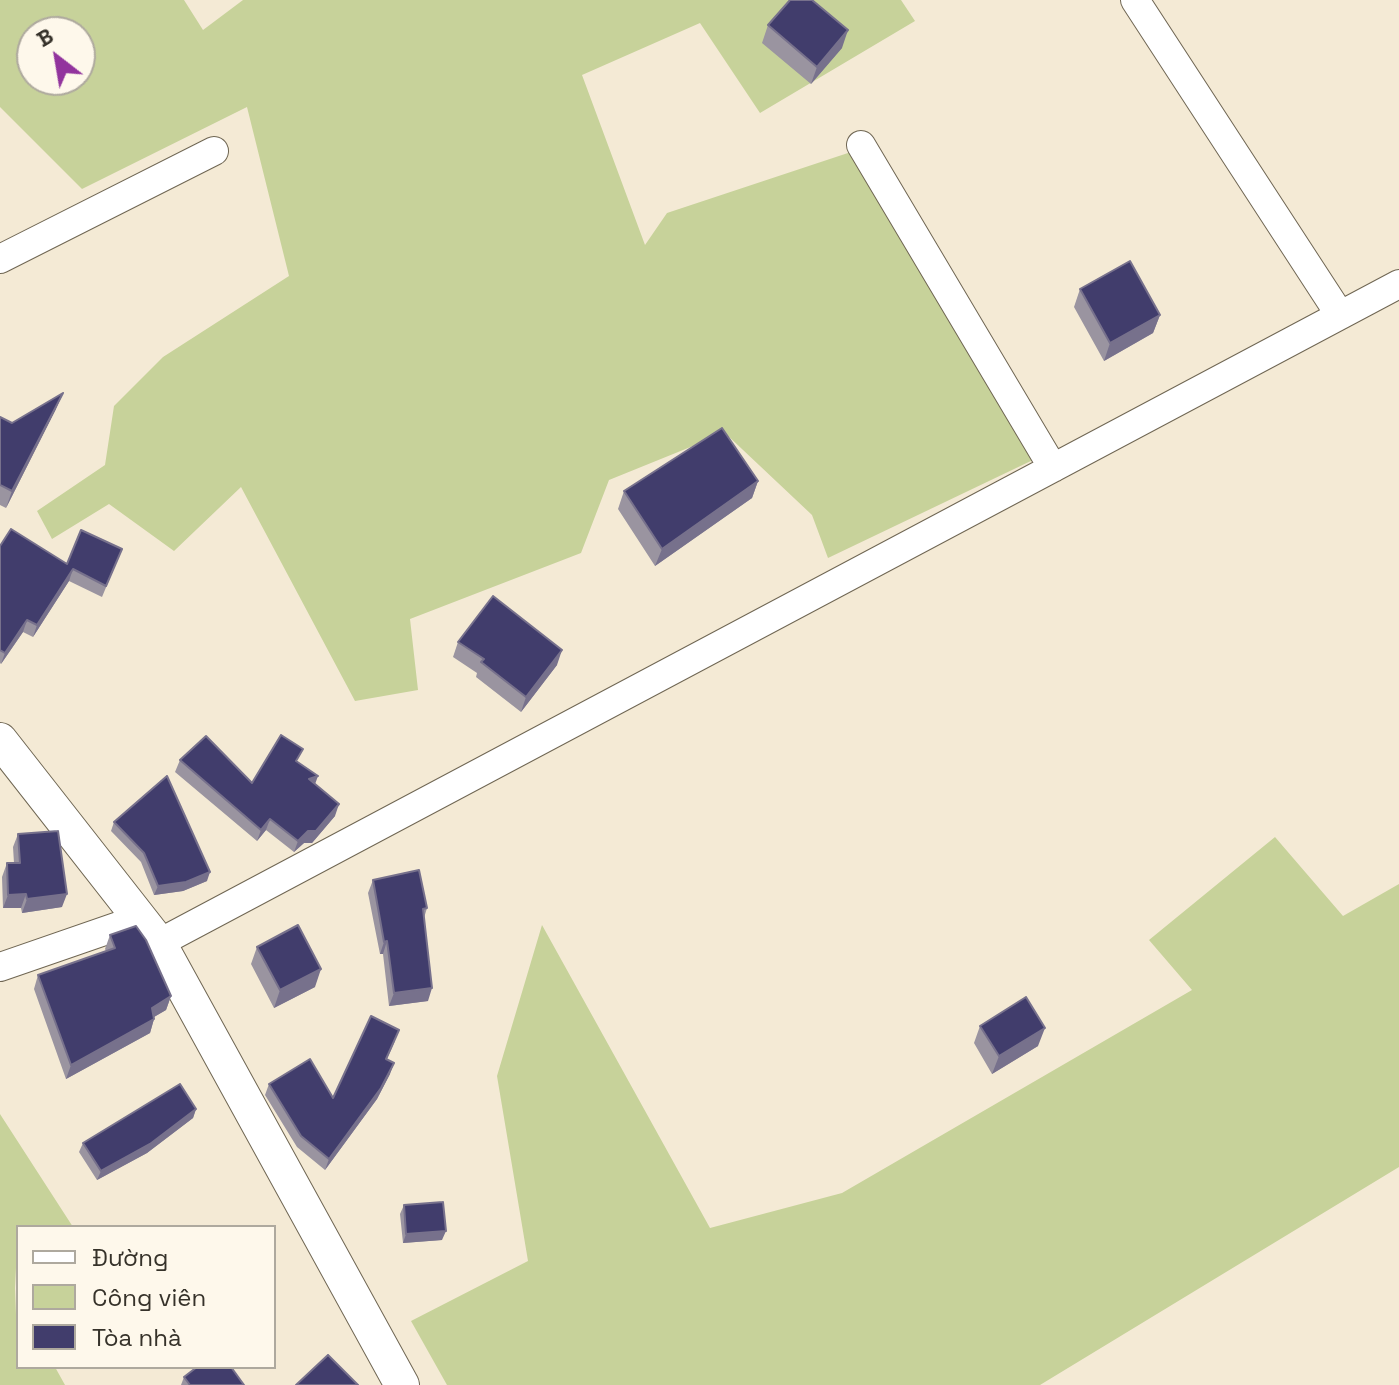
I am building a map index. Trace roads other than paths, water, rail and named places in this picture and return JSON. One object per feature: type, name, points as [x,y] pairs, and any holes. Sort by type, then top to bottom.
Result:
[{"type":"street","points":[[1135,0],[1340,315]]},
{"type":"street","points":[[861,145],[1053,468]]},
{"type":"street","points":[[0,259],[214,151]]},
{"type":"street","points":[[0,967],[149,931],[1053,468],[1399,284]]},
{"type":"street","points":[[0,740],[149,931],[402,1385]]}]
